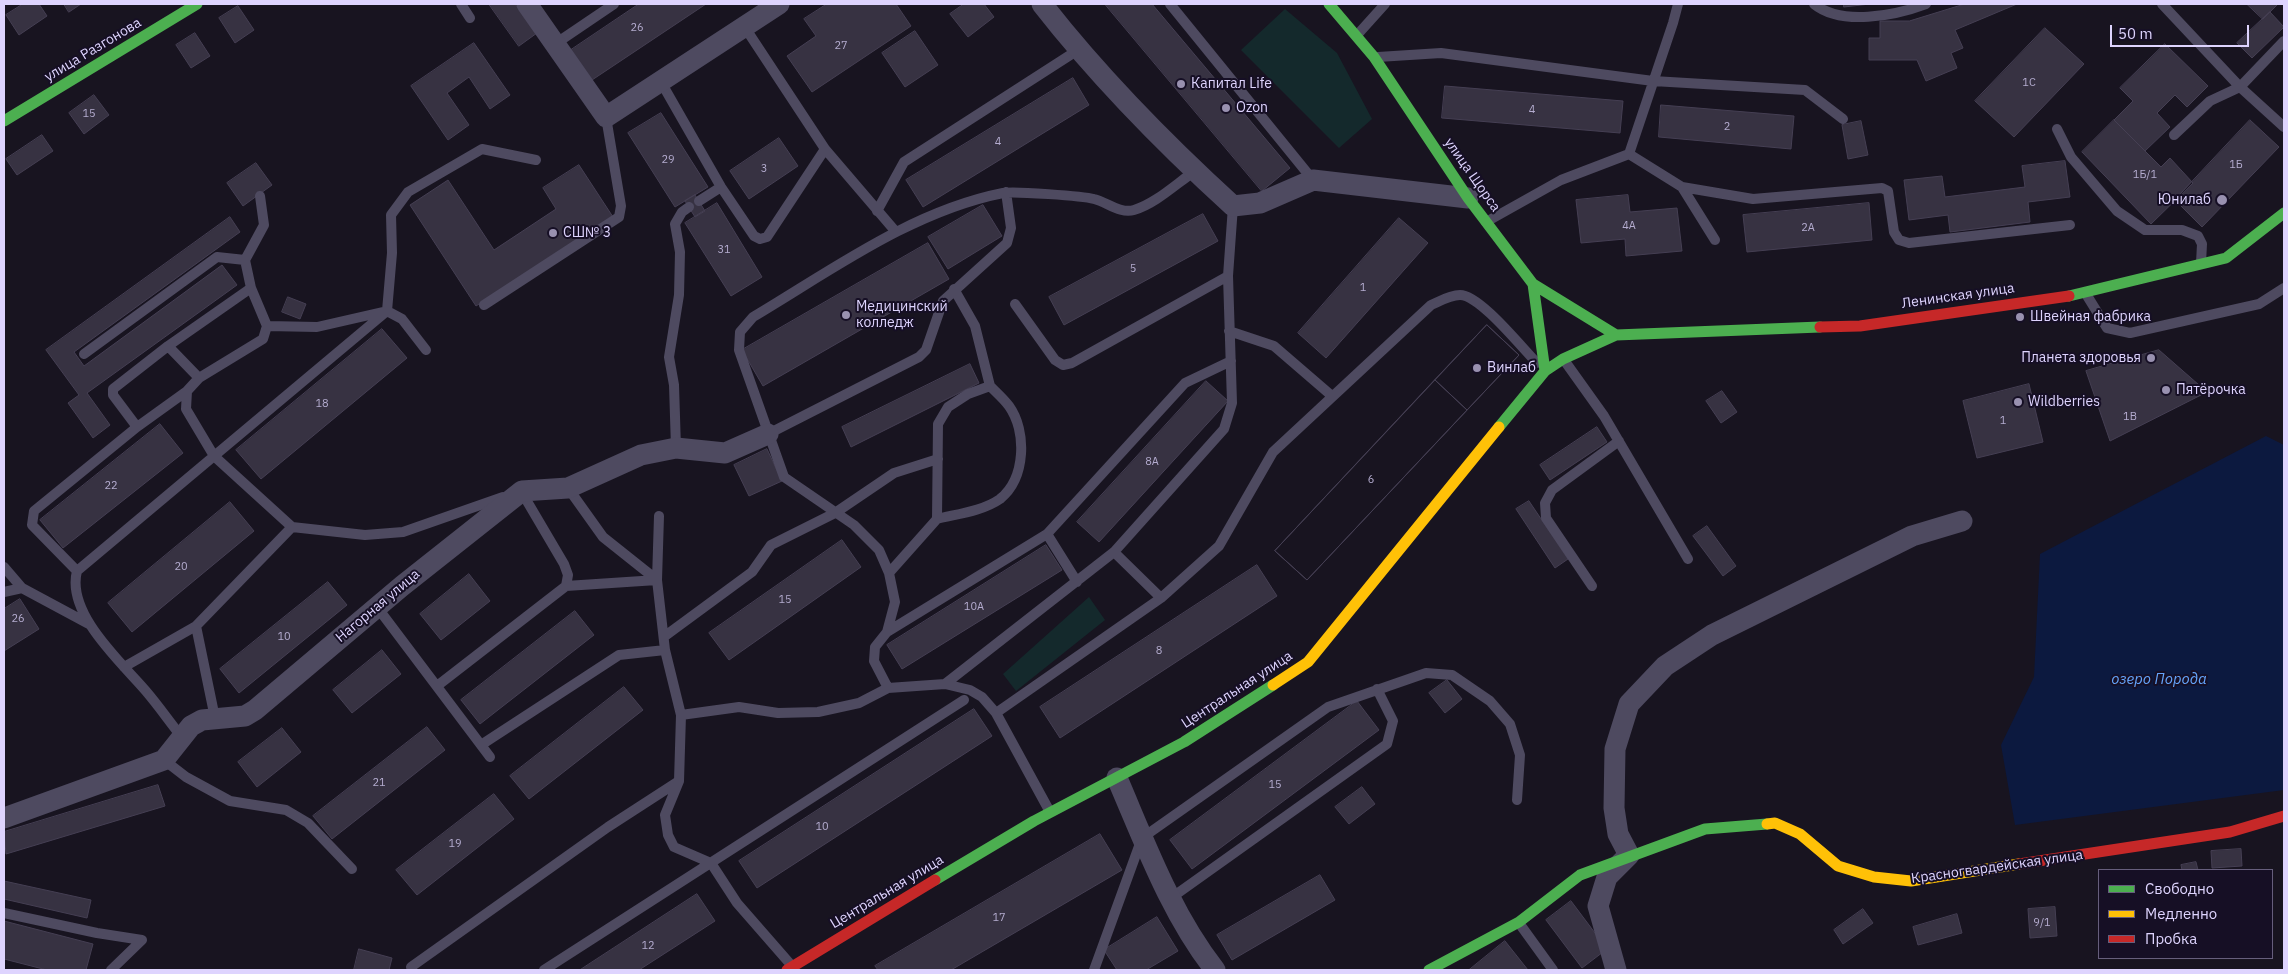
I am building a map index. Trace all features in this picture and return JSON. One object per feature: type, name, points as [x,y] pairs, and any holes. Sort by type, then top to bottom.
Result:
[{"type":"main road","name":"улица Разгонова","points":[[4,121],[198,4]]},
{"type":"main road","name":"улица Щорса","points":[[1329,4],[1374,57],[1468,198],[1533,284],[1616,335]]},
{"type":"main road","name":"Ленинская улица","points":[[1616,335],[1860,326],[2086,293],[2201,266],[2226,258],[2284,213]]},
{"type":"main road","points":[[1533,284],[1545,371]]},
{"type":"main road","name":"Центральная улица","points":[[792,969],[1050,812],[1184,742],[1308,662],[1545,371],[1563,359],[1616,335]]},
{"type":"main road","name":"Красногвардейская улица","points":[[1429,970],[1518,922],[1580,875],[1705,829],[1774,823],[1800,834],[1838,866],[1874,877],[1911,881],[2230,832],[2284,816]]},
{"type":"street","points":[[527,4],[606,117],[779,4]]},
{"type":"street","points":[[1042,4],[1078,50],[1195,171],[1234,206],[1260,202],[1313,180],[1468,198]]},
{"type":"street","points":[[522,491],[568,488],[641,455],[676,448],[725,453],[768,434]]},
{"type":"street","name":"Нагорная улица","points":[[164,760],[181,736],[191,726],[214,718],[245,716],[255,710],[377,607],[522,491]]},
{"type":"street","points":[[1616,970],[1598,906],[1608,877],[1629,856],[1618,834],[1614,808],[1615,748],[1629,704],[1665,666],[1712,634],[1903,540],[1962,522]]},
{"type":"street","points":[[4,818],[164,760]]},
{"type":"street","points":[[1116,778],[1171,898],[1198,948],[1215,970]]},
{"type":"lane","points":[[461,4],[470,18]]},
{"type":"lane","points":[[555,44],[614,4]]},
{"type":"lane","points":[[1170,4],[1313,180]]},
{"type":"lane","points":[[1357,35],[1385,4]]},
{"type":"lane","points":[[1629,154],[1678,4]]},
{"type":"lane","points":[[1814,4],[1825,12],[1853,18],[1912,9],[1926,4]]},
{"type":"lane","points":[[2162,4],[2240,87],[2284,127]]},
{"type":"lane","points":[[744,26],[825,149],[896,232]]},
{"type":"lane","points":[[2174,135],[2210,102],[2240,87],[2284,41]]},
{"type":"lane","points":[[878,211],[904,162],[1078,50]]},
{"type":"lane","points":[[1374,57],[1441,52],[1653,82],[1805,90],[1843,119]]},
{"type":"lane","points":[[661,82],[721,188],[754,236],[760,239],[767,237],[825,149]]},
{"type":"lane","points":[[484,306],[620,217],[621,206],[606,117]]},
{"type":"lane","points":[[2057,129],[2071,157],[2117,211],[2145,230],[2182,230],[2198,236],[2202,244],[2201,266]]},
{"type":"lane","points":[[181,736],[146,691],[124,668],[89,624],[76,590],[75,581],[78,571],[387,311],[392,253],[392,215],[408,192],[482,149],[536,160]]},
{"type":"lane","points":[[1629,154],[1682,186],[1753,199],[1882,188],[1888,191],[1894,232],[1899,240],[1909,243],[2070,225]]},
{"type":"lane","points":[[1486,222],[1561,180],[1629,154]]},
{"type":"lane","points":[[887,632],[895,602],[888,573],[879,550],[854,526],[784,477],[739,350],[740,332],[753,317],[896,232],[974,200],[1006,192],[1093,198],[1120,209],[1132,211],[1144,206],[1195,171]]},
{"type":"lane","points":[[1682,186],[1715,240]]},
{"type":"lane","points":[[699,201],[721,188]]},
{"type":"lane","points":[[768,434],[918,357],[926,350],[943,300],[1008,243],[1011,228],[1006,192]]},
{"type":"lane","points":[[78,571],[32,525],[34,511],[137,427],[187,391],[199,378],[263,339],[267,326],[251,288],[245,260],[264,225],[260,196]]},
{"type":"lane","points":[[945,684],[1114,552],[1224,429],[1232,403],[1228,276],[1234,206]]},
{"type":"lane","points":[[676,448],[674,385],[669,357],[679,295],[680,252],[675,224],[682,212],[689,207]]},
{"type":"lane","points":[[84,354],[216,257],[245,260]]},
{"type":"lane","points":[[1015,304],[1055,360],[1063,365],[1072,363],[1228,276]]},
{"type":"lane","points":[[137,427],[113,395],[113,389],[168,346],[251,288]]},
{"type":"lane","points":[[2086,293],[2108,328],[2130,333],[2259,304],[2284,288]]},
{"type":"lane","points":[[888,573],[937,519],[980,508],[1000,498],[1013,481],[1022,460],[1019,432],[1010,407],[990,386],[974,326],[954,290]]},
{"type":"lane","points":[[996,713],[1161,598],[1219,546],[1273,452],[1431,306],[1452,296],[1462,295],[1476,301],[1545,371]]},
{"type":"lane","points":[[267,326],[317,327],[387,311],[402,319],[426,350]]},
{"type":"lane","points":[[1229,331],[1274,346],[1332,396]]},
{"type":"lane","points":[[168,346],[199,378]]},
{"type":"lane","points":[[1563,359],[1619,441],[1688,559]]},
{"type":"lane","points":[[888,688],[874,661],[875,647],[887,632],[1047,534],[1185,383],[1230,361]]},
{"type":"lane","points":[[937,519],[938,424],[948,408],[968,394],[990,386]]},
{"type":"lane","points":[[187,391],[186,409],[214,456],[292,527],[365,535],[403,532],[522,491],[564,564],[568,575],[566,586]]},
{"type":"lane","points":[[1592,586],[1546,518],[1545,503],[1552,490],[1619,441]]},
{"type":"lane","points":[[665,636],[752,572],[771,544],[835,513],[894,473],[938,459]]},
{"type":"lane","points":[[568,488],[603,538],[657,580]]},
{"type":"lane","points":[[659,516],[657,580],[665,636],[665,650],[681,715],[679,781],[665,815],[668,835],[674,847],[711,864],[737,903],[792,969]]},
{"type":"lane","points":[[124,668],[196,626],[292,527]]},
{"type":"lane","points":[[1047,534],[1076,582]]},
{"type":"lane","points":[[1114,552],[1161,598]]},
{"type":"lane","points":[[4,567],[22,588],[89,624]]},
{"type":"lane","points":[[437,686],[566,586],[657,580]]},
{"type":"lane","points":[[4,592],[22,588]]},
{"type":"lane","points":[[377,607],[490,757]]},
{"type":"lane","points":[[196,626],[214,718]]},
{"type":"lane","points":[[481,745],[619,655],[665,650]]},
{"type":"lane","points":[[1094,970],[1142,838],[1328,707],[1426,673],[1452,675],[1490,701],[1510,724],[1520,755],[1517,800]]},
{"type":"lane","points":[[681,715],[739,707],[778,713],[818,712],[859,703],[888,688],[945,684],[970,690],[982,697],[996,713],[1050,812]]},
{"type":"lane","points":[[1171,898],[1387,744],[1393,721],[1376,689]]},
{"type":"lane","points":[[544,970],[964,700]]},
{"type":"lane","points":[[164,760],[186,777],[230,801],[286,810],[308,823],[352,869]]},
{"type":"lane","points":[[411,967],[608,827],[679,781]]},
{"type":"lane","points":[[4,913],[97,933],[142,940],[111,970]]},
{"type":"lane","points":[[1518,922],[1553,970]]},
{"type":"green space","points":[[1285,9],[1337,53],[1372,119],[1339,148],[1241,50]]},
{"type":"green space","points":[[1089,597],[1105,620],[1016,691],[1003,674]]},
{"type":"water","name":"озеро Порода","points":[[2266,436],[2284,445],[2284,790],[2015,825],[2001,745],[2034,677],[2040,554]]},
{"type":"building","points":[[23,4],[39,4],[47,16],[19,35],[6,15]]},
{"type":"building","points":[[64,4],[81,4],[69,12]]},
{"type":"building","points":[[489,4],[515,4],[537,33],[519,46]]},
{"type":"building","points":[[639,4],[706,4],[589,82],[568,52]]},
{"type":"building","points":[[827,4],[896,4],[911,26],[812,92],[787,56],[816,36],[804,19]]},
{"type":"building","points":[[964,4],[984,4],[994,17],[968,37],[950,14]]},
{"type":"building","points":[[1105,4],[1152,4],[1290,168],[1262,191]]},
{"type":"building","points":[[1844,4],[1870,4],[1844,7]]},
{"type":"building","points":[[1965,4],[2017,4],[1955,30],[1963,48],[1951,53],[1957,68],[1926,81],[1917,60],[1869,60],[1869,38],[1880,38],[1880,21],[1909,21]]},
{"type":"building","points":[[2247,4],[2278,4],[2263,19]]},
{"type":"building","points":[[238,6],[254,30],[235,43],[219,18]]},
{"type":"building","points":[[2270,12],[2284,27],[2252,58],[2237,43]]},
{"type":"building","points":[[2045,28],[2084,64],[2014,137],[1975,101]]},
{"type":"building","points":[[915,31],[938,65],[905,87],[882,53]]},
{"type":"building","points":[[195,33],[210,56],[191,68],[176,45]]},
{"type":"building","points":[[474,43],[510,95],[490,109],[469,77],[447,93],[469,125],[448,140],[411,86]]},
{"type":"building","points":[[2165,44],[2208,86],[2187,107],[2175,95],[2157,113],[2170,127],[2145,151],[2114,120],[2133,101],[2120,88]]},
{"type":"building","points":[[1073,78],[1089,105],[923,207],[906,180]]},
{"type":"building","points":[[1445,86],[1623,101],[1620,133],[1442,118]]},
{"type":"building","points":[[94,95],[109,115],[84,134],[69,113]]},
{"type":"building","points":[[1661,105],[1794,116],[1791,149],[1659,137]]},
{"type":"building","points":[[661,113],[708,187],[675,207],[628,133]]},
{"type":"building","points":[[2114,120],[2161,167],[2170,158],[2193,183],[2151,224],[2082,152]]},
{"type":"building","points":[[2250,120],[2279,147],[2202,227],[2175,200]]},
{"type":"building","points":[[1861,121],[1868,155],[1848,159],[1842,125]]},
{"type":"building","points":[[42,135],[53,151],[17,175],[6,159]]},
{"type":"building","points":[[779,138],[798,166],[749,199],[730,171]]},
{"type":"building","points":[[2065,161],[2070,197],[2028,202],[2030,222],[1950,232],[1948,215],[1909,220],[1904,180],[1942,176],[1945,197],[2025,187],[2022,166]]},
{"type":"building","points":[[256,163],[272,185],[243,206],[227,183]]},
{"type":"building","name":"СШ№ 3","points":[[579,165],[613,217],[476,306],[410,205],[448,180],[494,250],[556,209],[543,188]]},
{"type":"building","points":[[695,195],[705,211],[695,217],[685,201]]},
{"type":"building","points":[[1628,195],[1630,212],[1677,208],[1682,251],[1626,256],[1625,239],[1581,243],[1576,200]]},
{"type":"building","points":[[717,203],[762,277],[731,296],[685,223]]},
{"type":"building","points":[[1869,203],[1872,240],[1747,252],[1743,215]]},
{"type":"building","points":[[983,205],[1002,236],[948,269],[928,237]]},
{"type":"building","points":[[1203,214],[1218,241],[1064,325],[1049,297]]},
{"type":"building","points":[[230,217],[240,232],[74,352],[84,366],[222,265],[237,285],[87,393],[110,425],[93,438],[68,403],[79,395],[46,350]]},
{"type":"building","points":[[1399,218],[1428,243],[1326,358],[1298,333]]},
{"type":"building","name":"Медицинский колледж","points":[[928,243],[949,279],[763,386],[742,350]]},
{"type":"building","points":[[288,297],[306,304],[300,319],[282,312]]},
{"type":"building","name":"Винлаб","points":[[1487,325],[1519,355],[1467,410],[1435,380]]},
{"type":"building","points":[[1487,325],[1519,355],[1307,580],[1275,551]]},
{"type":"building","points":[[382,329],[407,358],[261,479],[236,450]]},
{"type":"building","points":[[2159,350],[2207,392],[2110,441],[2086,371]]},
{"type":"building","points":[[970,364],[979,383],[851,447],[842,427]]},
{"type":"building","points":[[1435,380],[1467,410],[1307,580],[1275,551]]},
{"type":"building","points":[[1206,381],[1228,401],[1099,542],[1077,522]]},
{"type":"building","points":[[2029,384],[2043,442],[1977,458],[1963,401]]},
{"type":"building","points":[[1722,391],[1737,412],[1721,423],[1706,401]]},
{"type":"building","points":[[160,424],[183,453],[63,548],[40,520]]},
{"type":"building","points":[[1597,427],[1607,442],[1550,480],[1540,465]]},
{"type":"building","points":[[767,449],[782,481],[749,496],[734,465]]},
{"type":"building","points":[[1529,501],[1568,559],[1555,568],[1516,509]]},
{"type":"building","points":[[230,502],[254,531],[132,632],[108,603]]},
{"type":"building","points":[[1707,526],[1736,566],[1723,576],[1693,536]]},
{"type":"building","points":[[842,540],[861,567],[729,660],[709,633]]},
{"type":"building","points":[[1046,545],[1062,570],[902,669],[887,645]]},
{"type":"building","points":[[1257,565],[1277,596],[1060,738],[1040,707]]},
{"type":"building","points":[[469,574],[490,601],[441,640],[420,614]]},
{"type":"building","points":[[328,582],[347,605],[239,693],[220,669]]},
{"type":"building","points":[[20,599],[39,629],[4,651],[4,609]]},
{"type":"building","points":[[575,611],[594,635],[480,724],[461,700]]},
{"type":"building","points":[[382,650],[401,674],[352,713],[333,690]]},
{"type":"building","points":[[1447,680],[1462,699],[1445,713],[1429,693]]},
{"type":"building","points":[[624,687],[643,710],[529,799],[510,776]]},
{"type":"building","points":[[1357,701],[1379,730],[1192,869],[1170,840]]},
{"type":"building","points":[[974,709],[992,736],[757,888],[739,861]]},
{"type":"building","points":[[427,727],[445,750],[332,839],[313,816]]},
{"type":"building","points":[[282,728],[301,752],[257,787],[238,762]]},
{"type":"building","points":[[158,785],[165,806],[6,854],[4,832]]},
{"type":"building","points":[[1362,787],[1375,804],[1349,824],[1335,807]]},
{"type":"building","points":[[494,794],[514,819],[417,895],[396,870]]},
{"type":"building","points":[[1100,834],[1122,870],[951,970],[878,970],[875,966]]},
{"type":"building","points":[[2241,849],[2242,866],[2212,868],[2211,851]]},
{"type":"building","points":[[2196,862],[2198,869],[2182,869],[2181,865]]},
{"type":"building","points":[[1320,875],[1335,900],[1232,960],[1217,935]]},
{"type":"building","points":[[4,881],[91,900],[87,918],[4,899]]},
{"type":"building","points":[[697,894],[715,921],[639,970],[580,970]]},
{"type":"building","points":[[1571,901],[1607,949],[1582,968],[1546,920]]},
{"type":"building","points":[[2055,907],[2057,936],[2030,938],[2028,909]]},
{"type":"building","points":[[1863,909],[1873,923],[1843,944],[1834,930]]},
{"type":"building","points":[[1957,914],[1962,933],[1918,945],[1913,927]]},
{"type":"building","points":[[1157,917],[1178,951],[1146,970],[1117,970],[1104,950]]},
{"type":"building","points":[[4,921],[93,944],[86,970],[47,970],[4,959]]},
{"type":"building","points":[[1505,941],[1528,970],[1469,970]]},
{"type":"building","points":[[359,949],[392,958],[389,970],[354,970]]},
{"type":"traffic: fast","points":[[4,121],[197,4]]},
{"type":"traffic: fast","points":[[1329,4],[1374,57],[1468,198],[1533,284],[1616,335]]},
{"type":"traffic: fast","points":[[2069,296],[2226,258],[2284,213]]},
{"type":"traffic: fast","points":[[1533,284],[1545,371]]},
{"type":"traffic: fast","points":[[1499,427],[1545,371],[1563,359],[1616,335],[1820,327]]},
{"type":"traffic: fast","points":[[935,880],[1034,821],[1184,742],[1273,685]]},
{"type":"traffic: fast","points":[[1429,970],[1519,922],[1580,875],[1705,829],[1767,824]]},
{"type":"traffic: slow","points":[[1273,685],[1308,662],[1499,427]]},
{"type":"traffic: slow","points":[[1767,824],[1775,823],[1800,834],[1838,866],[1874,877],[1911,881],[2019,864]]},
{"type":"traffic: jam","points":[[1820,327],[1860,326],[2069,296]]},
{"type":"traffic: jam","points":[[2019,864],[2230,832],[2284,816]]},
{"type":"traffic: jam","points":[[787,970],[935,880]]},
{"type":"place","name":"Капитал Life","points":[[1181,84]]},
{"type":"place","name":"Ozon","points":[[1226,108]]},
{"type":"place","name":"Юнилаб","points":[[2222,200]]},
{"type":"place","name":"СШ№ 3","points":[[553,233]]},
{"type":"place","name":"Медицинский колледж","points":[[846,315]]},
{"type":"place","name":"Швейная фабрика","points":[[2020,317]]},
{"type":"place","name":"Планета здоровья","points":[[2151,358]]},
{"type":"place","name":"Винлаб","points":[[1477,368]]},
{"type":"place","name":"Пятёрочка","points":[[2166,390]]},
{"type":"place","name":"Wildberries","points":[[2018,402]]}]
